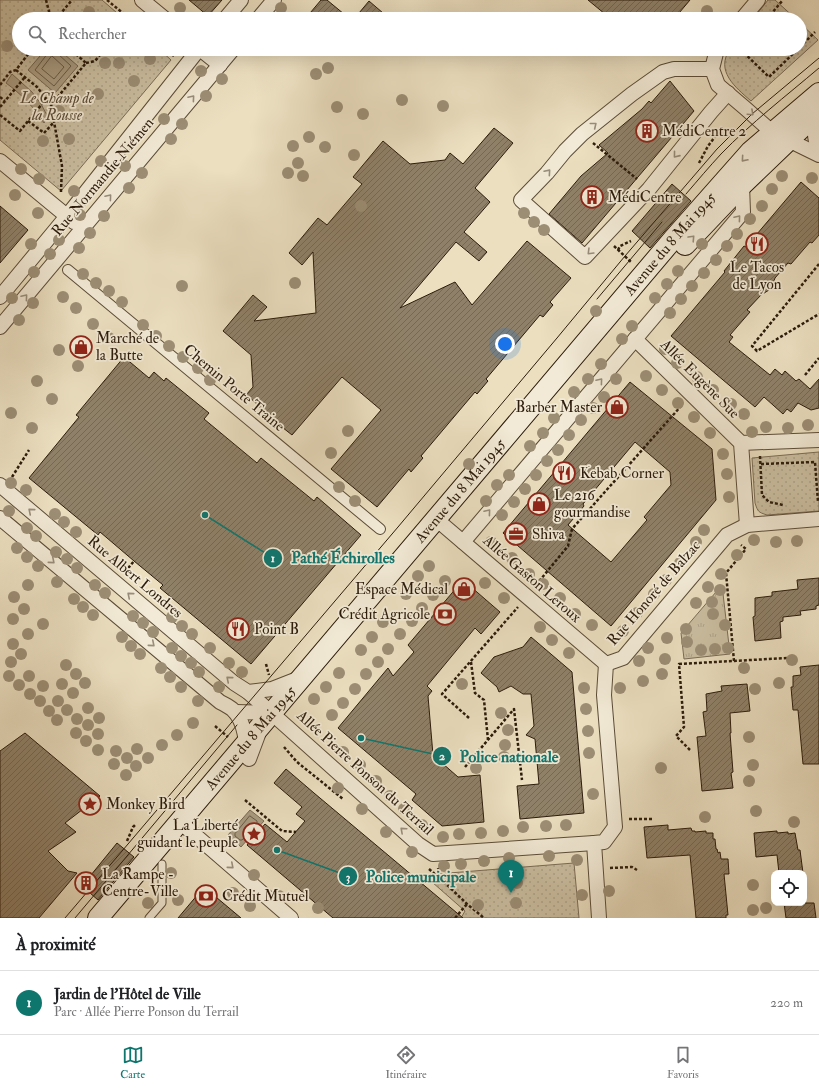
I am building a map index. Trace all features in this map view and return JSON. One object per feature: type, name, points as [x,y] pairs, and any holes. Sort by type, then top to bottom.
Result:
[{"type":"main road","name":"Avenue du 8 Mai 1945","points":[[269,717],[688,242],[742,185],[781,136],[819,93]]},
{"type":"main road","name":"Avenue du 8 Mai 1945","points":[[98,918],[185,826],[248,752],[269,717],[440,523],[608,314],[751,151],[781,136],[818,112]]},
{"type":"main road","name":"Avenue du 8 Mai 1945","points":[[114,918],[162,864],[185,826]]},
{"type":"street","points":[[142,0],[156,12]]},
{"type":"street","points":[[231,12],[242,0]]},
{"type":"street","points":[[264,12],[274,0]]},
{"type":"street","points":[[748,12],[758,0]]},
{"type":"street","name":"Rue Normandie Niémen","points":[[0,297],[67,216],[194,56]]},
{"type":"street","points":[[209,56],[220,65]]},
{"type":"street","name":"Rue Normandie Niémen","points":[[0,327],[227,56]]},
{"type":"street","points":[[715,56],[712,69],[718,85],[781,136],[819,154]]},
{"type":"street","points":[[712,69],[674,69],[663,72],[632,94],[582,134],[522,200],[585,257],[649,189],[728,93]]},
{"type":"street","points":[[818,112],[816,143],[819,154]]},
{"type":"street","points":[[0,161],[82,229]]},
{"type":"street","points":[[463,542],[743,212],[742,185]]},
{"type":"street","points":[[34,256],[49,268]]},
{"type":"street","name":"Chemin Porte Traine","points":[[68,270],[380,529]]},
{"type":"street","name":"Allée Eugène Sue","points":[[635,339],[741,443]]},
{"type":"street","points":[[747,525],[741,443],[819,440]]},
{"type":"street","name":"Rue Albert Londres","points":[[2,487],[234,683],[248,692],[269,717]]},
{"type":"street","points":[[0,518],[220,702],[231,708],[235,712],[244,731],[248,752]]},
{"type":"street","name":"Rue Honoré de Balzac","points":[[594,843],[604,842],[614,827],[604,695],[606,664],[623,658],[727,535],[747,525],[819,519]]},
{"type":"street","name":"Allée Gaston Leroux","points":[[440,523],[606,664]]},
{"type":"street","points":[[248,692],[272,689],[304,676]]},
{"type":"street","points":[[235,712],[269,717]]},
{"type":"street","name":"Allée Pierre Ponson du Terrail","points":[[269,717],[301,738],[418,844],[433,854],[594,843]]},
{"type":"street","points":[[185,826],[291,918]]},
{"type":"street","points":[[594,843],[599,918]]},
{"type":"lane","points":[[150,918],[162,903],[162,864]]},
{"type":"path","points":[[46,0],[49,12]]},
{"type":"path","points":[[62,12],[72,0]]},
{"type":"path","points":[[107,0],[121,12]]},
{"type":"path","points":[[774,12],[782,2]]},
{"type":"path","points":[[807,40],[815,32]]},
{"type":"path","points":[[0,85],[10,72],[16,70],[27,56]]},
{"type":"path","points":[[78,56],[86,63]]},
{"type":"path","points":[[51,105],[86,63],[95,61],[99,56]]},
{"type":"path","points":[[747,56],[769,77],[791,56]]},
{"type":"path","points":[[16,70],[36,87],[51,105],[62,166],[61,191],[51,203]]},
{"type":"path","points":[[0,107],[25,77]]},
{"type":"path","points":[[0,97],[5,101]]},
{"type":"path","points":[[0,115],[20,132],[46,99]]},
{"type":"path","points":[[28,121],[44,134],[54,121]]},
{"type":"path","points":[[699,163],[708,146],[723,126]]},
{"type":"path","points":[[582,134],[649,189]]},
{"type":"path","points":[[618,250],[620,246],[632,241]]},
{"type":"path","points":[[610,244],[635,265]]},
{"type":"path","points":[[819,264],[752,346],[757,351],[819,314]]},
{"type":"path","points":[[805,376],[819,358]]},
{"type":"path","points":[[527,597],[568,546],[572,529],[692,394]]},
{"type":"path","points":[[759,442],[762,495],[769,502],[781,506],[789,505]]},
{"type":"path","points":[[2,487],[29,450]]},
{"type":"path","points":[[760,464],[815,462],[818,502]]},
{"type":"path","points":[[727,535],[746,549],[726,573],[734,661]]},
{"type":"path","points":[[469,718],[442,694],[509,618]]},
{"type":"path","points":[[690,750],[676,736],[684,727],[679,664],[787,658]]},
{"type":"path","points":[[471,662],[475,693],[484,700],[488,740]]},
{"type":"path","points":[[465,767],[514,709],[522,780]]},
{"type":"path","points":[[245,800],[282,831],[296,832]]},
{"type":"path","points":[[614,820],[652,819]]},
{"type":"path","points":[[127,842],[133,827],[136,824]]},
{"type":"path","points":[[433,854],[442,880],[484,918]]},
{"type":"path","points":[[595,868],[632,867],[637,870]]},
{"type":"path","points":[[455,918],[467,904]]},
{"type":"green space","name":"Le Champ de la Rousse","points":[[0,0],[102,0],[116,12],[12,12],[12,56],[167,56],[171,60],[61,191],[0,140]]},
{"type":"green space","points":[[768,0],[775,0],[788,12],[759,12]]},
{"type":"green space","points":[[807,30],[818,40],[807,50]]},
{"type":"green space","points":[[800,56],[751,101],[733,84],[729,78],[725,64],[726,57]]},
{"type":"green space","points":[[819,452],[819,511],[767,515],[759,511],[755,503],[752,458]]},
{"type":"green space","points":[[722,585],[730,654],[684,659],[681,633]]},
{"type":"green space","points":[[574,863],[579,918],[461,918],[465,911],[424,875]]},
{"type":"water","points":[[40,56],[66,56],[78,66],[55,93],[28,70]]},
{"type":"water","points":[[12,74],[32,92],[41,104],[48,117],[44,123],[27,101],[6,83]]},
{"type":"water","points":[[250,810],[264,821],[241,847],[228,835]]},
{"type":"building","points":[[189,0],[222,0],[212,12],[203,12]]},
{"type":"building","points":[[321,0],[327,0],[342,12],[311,12]]},
{"type":"building","points":[[588,0],[690,0],[680,12],[603,12]]},
{"type":"building","points":[[369,1],[382,12],[360,12]]},
{"type":"building","points":[[670,81],[694,111],[582,243],[549,214],[581,176],[608,153],[599,145],[642,109],[649,101],[651,103]]},
{"type":"building","points":[[494,128],[513,143],[475,188],[490,202],[464,232],[487,252],[479,261],[456,242],[400,308],[455,282],[472,305],[527,241],[571,278],[550,302],[553,305],[543,317],[540,315],[486,379],[488,381],[477,394],[475,392],[421,456],[423,458],[411,472],[409,469],[377,507],[331,469],[381,410],[342,377],[292,435],[263,412],[255,402],[246,395],[253,387],[251,355],[223,331],[253,295],[267,307],[254,321],[316,313],[313,252],[302,265],[289,253],[318,218],[327,225],[362,184],[353,177],[383,141],[410,164],[445,160],[450,153],[463,164]]},
{"type":"building","points":[[801,182],[819,198],[819,235],[812,243],[810,242],[791,264],[788,263],[775,278],[769,290],[761,295],[747,310],[750,312],[730,335],[733,337],[729,342],[770,375],[775,369],[782,375],[785,371],[796,381],[799,379],[810,389],[819,379],[819,408],[811,410],[798,403],[791,412],[787,409],[783,414],[764,397],[755,407],[671,336],[725,272],[724,271],[744,246],[746,247]]},
{"type":"building","points":[[672,184],[691,201],[650,248],[632,231]]},
{"type":"building","points":[[0,206],[28,230],[0,263]]},
{"type":"building","points":[[124,357],[149,378],[154,372],[164,381],[166,378],[209,413],[204,419],[257,463],[261,458],[314,501],[317,497],[361,535],[251,664],[160,588],[163,585],[100,532],[98,535],[29,478],[79,417],[76,415]]},
{"type":"building","points":[[630,382],[712,449],[716,500],[611,626],[503,533]],"holes":[[[635,442],[670,472],[671,485],[644,517],[647,520],[611,562],[568,525],[584,506],[583,504]]]},
{"type":"building","points":[[819,578],[819,605],[816,606],[816,609],[800,611],[801,615],[783,617],[783,621],[780,622],[781,638],[755,641],[753,617],[755,616],[755,598],[772,596],[772,592],[798,589],[797,580]]},
{"type":"building","points":[[463,580],[500,612],[481,634],[475,628],[427,686],[432,691],[428,696],[433,755],[458,777],[480,775],[484,822],[442,826],[412,800],[416,794],[338,728],[388,668],[393,676],[414,652],[408,645]]},
{"type":"building","points":[[531,637],[572,672],[584,813],[520,819],[517,786],[539,784],[535,739],[526,735],[534,726],[531,694],[523,694],[511,686],[499,692],[497,687],[481,673],[494,657],[523,647]]},
{"type":"building","points":[[819,665],[819,764],[803,764],[798,710],[793,710],[791,687],[793,687],[793,676],[801,675],[800,667]]},
{"type":"building","points":[[747,684],[750,711],[730,713],[733,772],[731,773],[733,788],[702,791],[697,737],[706,736],[703,712],[707,711],[706,694],[722,691],[721,686]]},
{"type":"building","points":[[25,733],[100,796],[65,823],[76,832],[48,851],[68,871],[77,873],[39,918],[0,918],[0,751]]},
{"type":"building","points":[[286,769],[463,918],[333,918],[247,845],[265,824],[287,842],[305,821],[296,814],[302,807],[274,783]]},
{"type":"building","points":[[668,825],[668,830],[691,828],[692,831],[695,832],[706,831],[706,833],[713,833],[716,849],[718,853],[720,852],[721,859],[728,859],[729,874],[724,874],[728,915],[726,915],[726,918],[696,918],[690,855],[647,858],[644,827]]},
{"type":"building","points":[[777,831],[777,833],[795,833],[798,850],[800,850],[803,870],[779,870],[777,855],[756,857],[754,833]]},
{"type":"building","points":[[117,843],[134,857],[98,900],[82,886]]},
{"type":"building","points":[[204,887],[241,918],[178,918]]},
{"type":"building","points":[[807,903],[814,903],[816,918],[786,918],[784,906],[807,906]]},
{"type":"tram line","points":[[65,918],[717,149],[752,114],[819,58]]},
{"type":"tram line","points":[[686,194],[744,131],[819,68]]},
{"type":"tram line","points":[[597,299],[662,222]]},
{"type":"tram line","points":[[75,918],[237,725]]},
{"type":"place","name":"MédiCentre 2","points":[[647,131]]},
{"type":"place","name":"MédiCentre","points":[[592,197]]},
{"type":"place","name":"Le Tacos de Lyon","points":[[757,244]]},
{"type":"place","name":"Marché de la Butte","points":[[81,347]]},
{"type":"place","name":"Barber Master","points":[[617,407]]},
{"type":"place","name":"Kebab Corner","points":[[564,473]]},
{"type":"place","name":"Le 216 gourmandise","points":[[539,504]]},
{"type":"place","name":"Pathé Échirolles","points":[[205,515]]},
{"type":"place","name":"Shiva","points":[[516,534]]},
{"type":"place","name":"Espace Médical","points":[[464,589]]},
{"type":"place","name":"Crédit Agricole","points":[[445,614]]},
{"type":"place","name":"Point B","points":[[238,629]]},
{"type":"place","name":"Police nationale","points":[[361,738]]},
{"type":"place","name":"Monkey Bird","points":[[90,804]]},
{"type":"place","name":"La Liberté guidant le peuple","points":[[254,834]]},
{"type":"place","name":"Police municipale","points":[[277,850]]},
{"type":"place","name":"La Rampe - Centre-Ville","points":[[86,883]]},
{"type":"place","name":"Jardin de l'Hôtel de Ville","points":[[511,893]]},
{"type":"place","name":"Crédit Mutuel","points":[[206,896]]}]
